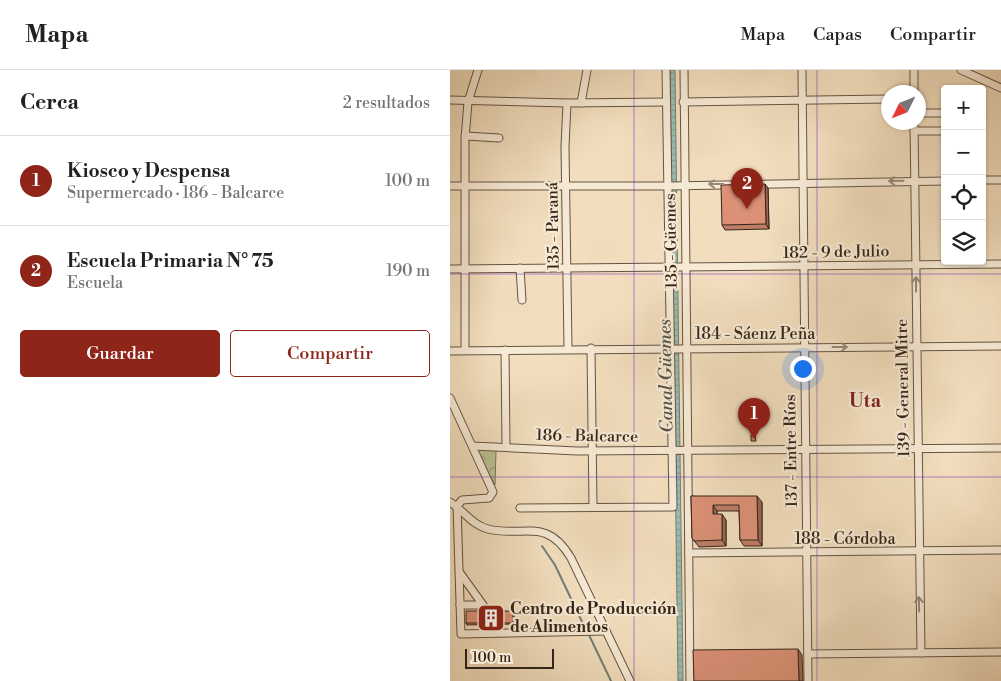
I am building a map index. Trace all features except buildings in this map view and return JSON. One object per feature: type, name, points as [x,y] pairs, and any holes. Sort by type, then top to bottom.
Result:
[{"type":"street","points":[[465,350],[465,136],[468,102],[478,70]]},
{"type":"street","points":[[581,103],[586,70]]},
{"type":"street","points":[[520,508],[673,507],[678,349],[670,267],[666,70]]},
{"type":"street","name":"135 - Güemes","points":[[684,70],[682,184],[684,268],[678,349],[685,450],[690,681]]},
{"type":"street","name":"137 - Entre Ríos","points":[[802,70],[808,681]]},
{"type":"street","points":[[914,70],[914,85]]},
{"type":"street","points":[[961,70],[1001,88]]},
{"type":"street","points":[[683,102],[881,99]]},
{"type":"street","points":[[450,100],[468,102],[567,103],[666,102]]},
{"type":"street","name":"135 - Paraná","points":[[567,103],[568,348]]},
{"type":"street","points":[[926,113],[941,113]]},
{"type":"street","points":[[926,128],[941,129]]},
{"type":"street","name":"139 - General Mitre","points":[[914,130],[918,552],[921,653]]},
{"type":"street","points":[[465,136],[499,138]]},
{"type":"street","points":[[986,180],[1001,180]]},
{"type":"street","points":[[450,186],[941,181]]},
{"type":"street","name":"182 - 9 de Julio","points":[[450,269],[1001,264]]},
{"type":"street","points":[[520,268],[522,300]]},
{"type":"street","name":"184 - Sáenz Peña","points":[[450,351],[568,348],[678,349],[1001,346]]},
{"type":"street","points":[[591,348],[593,507]]},
{"type":"street","points":[[505,350],[506,447]]},
{"type":"street","points":[[450,398],[493,492],[486,499],[462,500],[453,504]]},
{"type":"street","name":"186 - Balcarce","points":[[473,446],[591,450],[1001,448]]},
{"type":"street","points":[[453,504],[459,572],[461,634],[606,631]]},
{"type":"street","points":[[453,504],[474,522],[488,529],[538,530],[557,539],[571,558],[630,681]]},
{"type":"street","name":"188 - Córdoba","points":[[688,553],[1001,550]]},
{"type":"street","points":[[459,572],[483,605],[460,605]]},
{"type":"street","points":[[808,654],[1001,652]]},
{"type":"green space","points":[[476,449],[496,450],[495,485]]},
{"type":"water","name":"Canal Güemes","points":[[670,70],[675,70],[683,681],[678,681]]},
{"type":"waterway","points":[[542,546],[555,565],[585,628]]},
{"type":"waterway","points":[[589,635],[611,681]]},
{"type":"place","name":"Escuela Primaria N° 75","points":[[747,209]]},
{"type":"place","name":"Kiosco y Despensa","points":[[754,439]]},
{"type":"place","name":"Centro de Producción de Alimentos","points":[[491,618]]},
{"type":"district","name":"Uta","points":[[865,401]]}]
